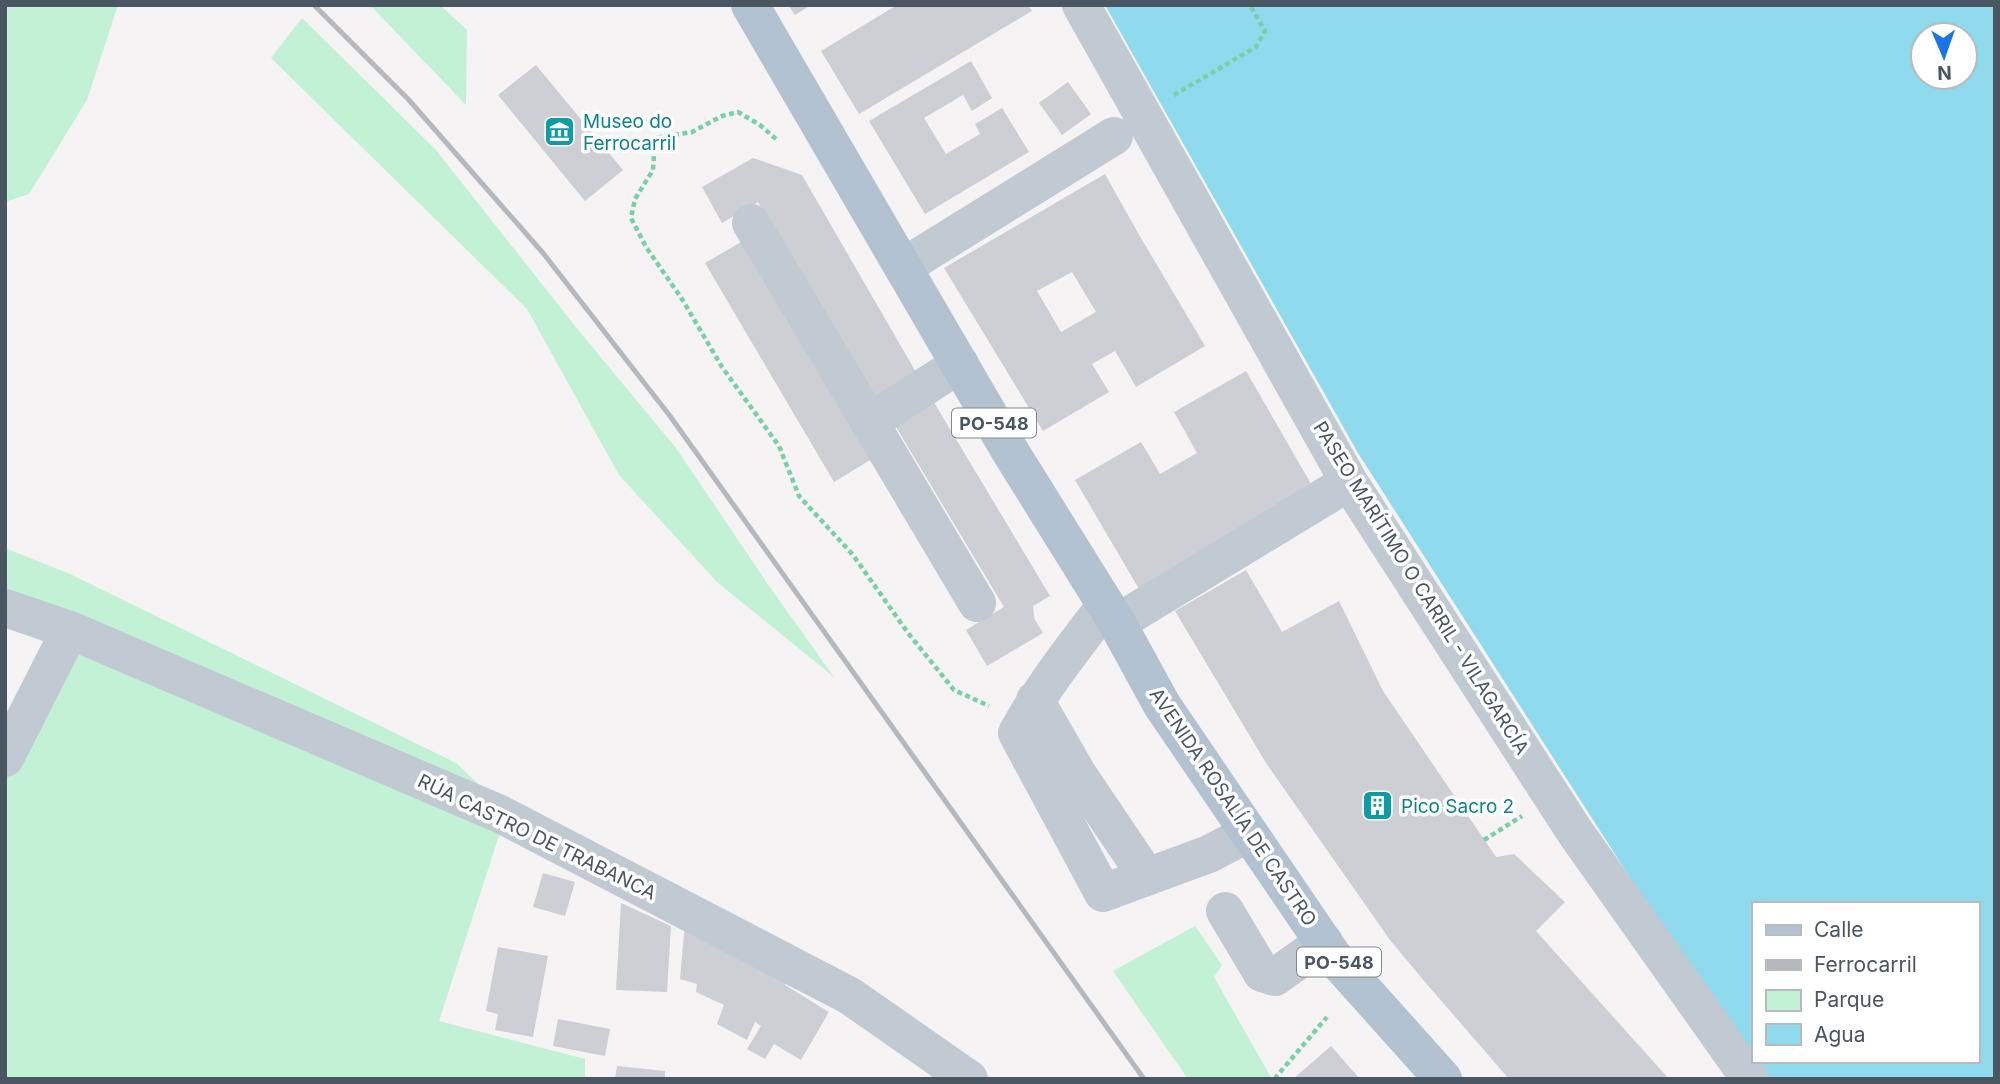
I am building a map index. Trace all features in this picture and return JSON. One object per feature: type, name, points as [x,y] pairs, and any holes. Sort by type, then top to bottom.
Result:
[{"type":"main road","name":"AVENIDA ROSALÍA DE CASTRO","points":[[750,5],[1010,451],[1112,614],[1163,705],[1324,942],[1443,1079]]},
{"type":"street","name":"PASEO MARÍTIMO O CARRIL - VILAGARCÍA","points":[[1081,5],[1128,125],[1349,482],[1575,832],[1751,1079]]},
{"type":"street","points":[[903,267],[1128,125]]},
{"type":"street","points":[[751,223],[977,603]]},
{"type":"street","points":[[870,422],[960,364]]},
{"type":"street","points":[[1249,833],[1209,854],[1103,893],[1017,733],[1035,700],[1112,614],[1349,482]]},
{"type":"street","name":"RÚA CASTRO DE TRABANCA","points":[[5,608],[70,629],[500,814],[850,996],[969,1079]]},
{"type":"street","points":[[5,758],[70,629]]},
{"type":"street","points":[[1225,911],[1262,974],[1275,977],[1324,942]]},
{"type":"path","points":[[1128,125],[1256,47],[1265,31],[1250,5]]},
{"type":"path","points":[[776,139],[760,125],[738,112],[722,116],[692,132],[655,138],[653,170],[635,199],[631,218],[646,247],[682,299],[722,367],[779,446],[799,496],[853,555],[908,633],[954,690],[991,706],[1035,700]]},
{"type":"path","points":[[1277,1079],[1327,1017]]},
{"type":"green space","points":[[5,5],[118,5],[87,100],[29,194],[5,202]]},
{"type":"green space","points":[[370,5],[440,5],[467,30],[466,105]]},
{"type":"green space","points":[[302,18],[436,150],[579,331],[676,448],[834,677],[717,582],[619,475],[527,309],[271,58]]},
{"type":"green space","points":[[5,548],[70,574],[456,763],[507,811],[439,1021],[585,1059],[585,1079],[5,1079],[5,759],[70,630],[5,608]]},
{"type":"green space","points":[[1195,926],[1222,965],[1214,977],[1272,1079],[1188,1079],[1113,971]]},
{"type":"water","points":[[1105,5],[1995,5],[1995,1079],[1759,1079],[1358,453]]},
{"type":"building","points":[[788,5],[811,5],[795,15]]},
{"type":"building","points":[[897,5],[1028,5],[1032,11],[859,114],[821,51]]},
{"type":"building","points":[[971,61],[992,98],[972,111],[963,95],[924,118],[946,154],[980,134],[975,124],[1002,108],[1029,152],[925,214],[869,121]]},
{"type":"building","name":"Museo do Ferrocarril","points":[[536,65],[623,170],[585,201],[498,95]]},
{"type":"building","points":[[1068,82],[1091,114],[1062,135],[1039,103]]},
{"type":"building","points":[[753,158],[802,175],[917,374],[872,399],[758,202],[722,223],[702,187]]},
{"type":"building","points":[[1105,174],[1205,346],[1136,387],[1115,351],[1092,364],[1109,392],[1043,431],[944,268]],"holes":[[[1072,272],[1096,312],[1061,332],[1037,291]]]},
{"type":"building","points":[[743,241],[872,459],[834,482],[705,263]]},
{"type":"building","points":[[1246,371],[1314,489],[1139,589],[1075,480],[1141,442],[1160,474],[1197,453],[1174,412]]},
{"type":"building","points":[[932,399],[1050,596],[1033,606],[1034,618],[1043,633],[987,666],[966,630],[1004,607],[893,422]]},
{"type":"building","points":[[1246,570],[1282,632],[1339,601],[1383,691],[1496,857],[1514,854],[1565,902],[1536,931],[1669,1079],[1509,1079],[1390,940],[1266,763],[1175,611]]},
{"type":"building","points":[[543,873],[575,882],[565,916],[533,907]]},
{"type":"building","points":[[621,903],[671,926],[667,992],[616,990]]},
{"type":"building","points":[[685,922],[791,974],[785,985],[829,1012],[801,1060],[774,1044],[765,1059],[747,1049],[761,1026],[755,1022],[747,1040],[717,1024],[724,1005],[696,992],[697,984],[680,979]]},
{"type":"building","points":[[498,947],[548,956],[533,1037],[495,1030],[498,1014],[486,1011]]},
{"type":"building","points":[[558,1019],[610,1029],[605,1056],[553,1046]]},
{"type":"building","points":[[1331,1046],[1360,1079],[1293,1079]]},
{"type":"building","points":[[617,1066],[665,1071],[665,1079],[615,1079]]},
{"type":"railway","points":[[314,5],[408,99],[543,253],[670,416],[1144,1079]]},
{"type":"place","name":"Museo do Ferrocarril","points":[[560,132]]},
{"type":"place","name":"Pico Sacro 2","points":[[1378,806]]}]
